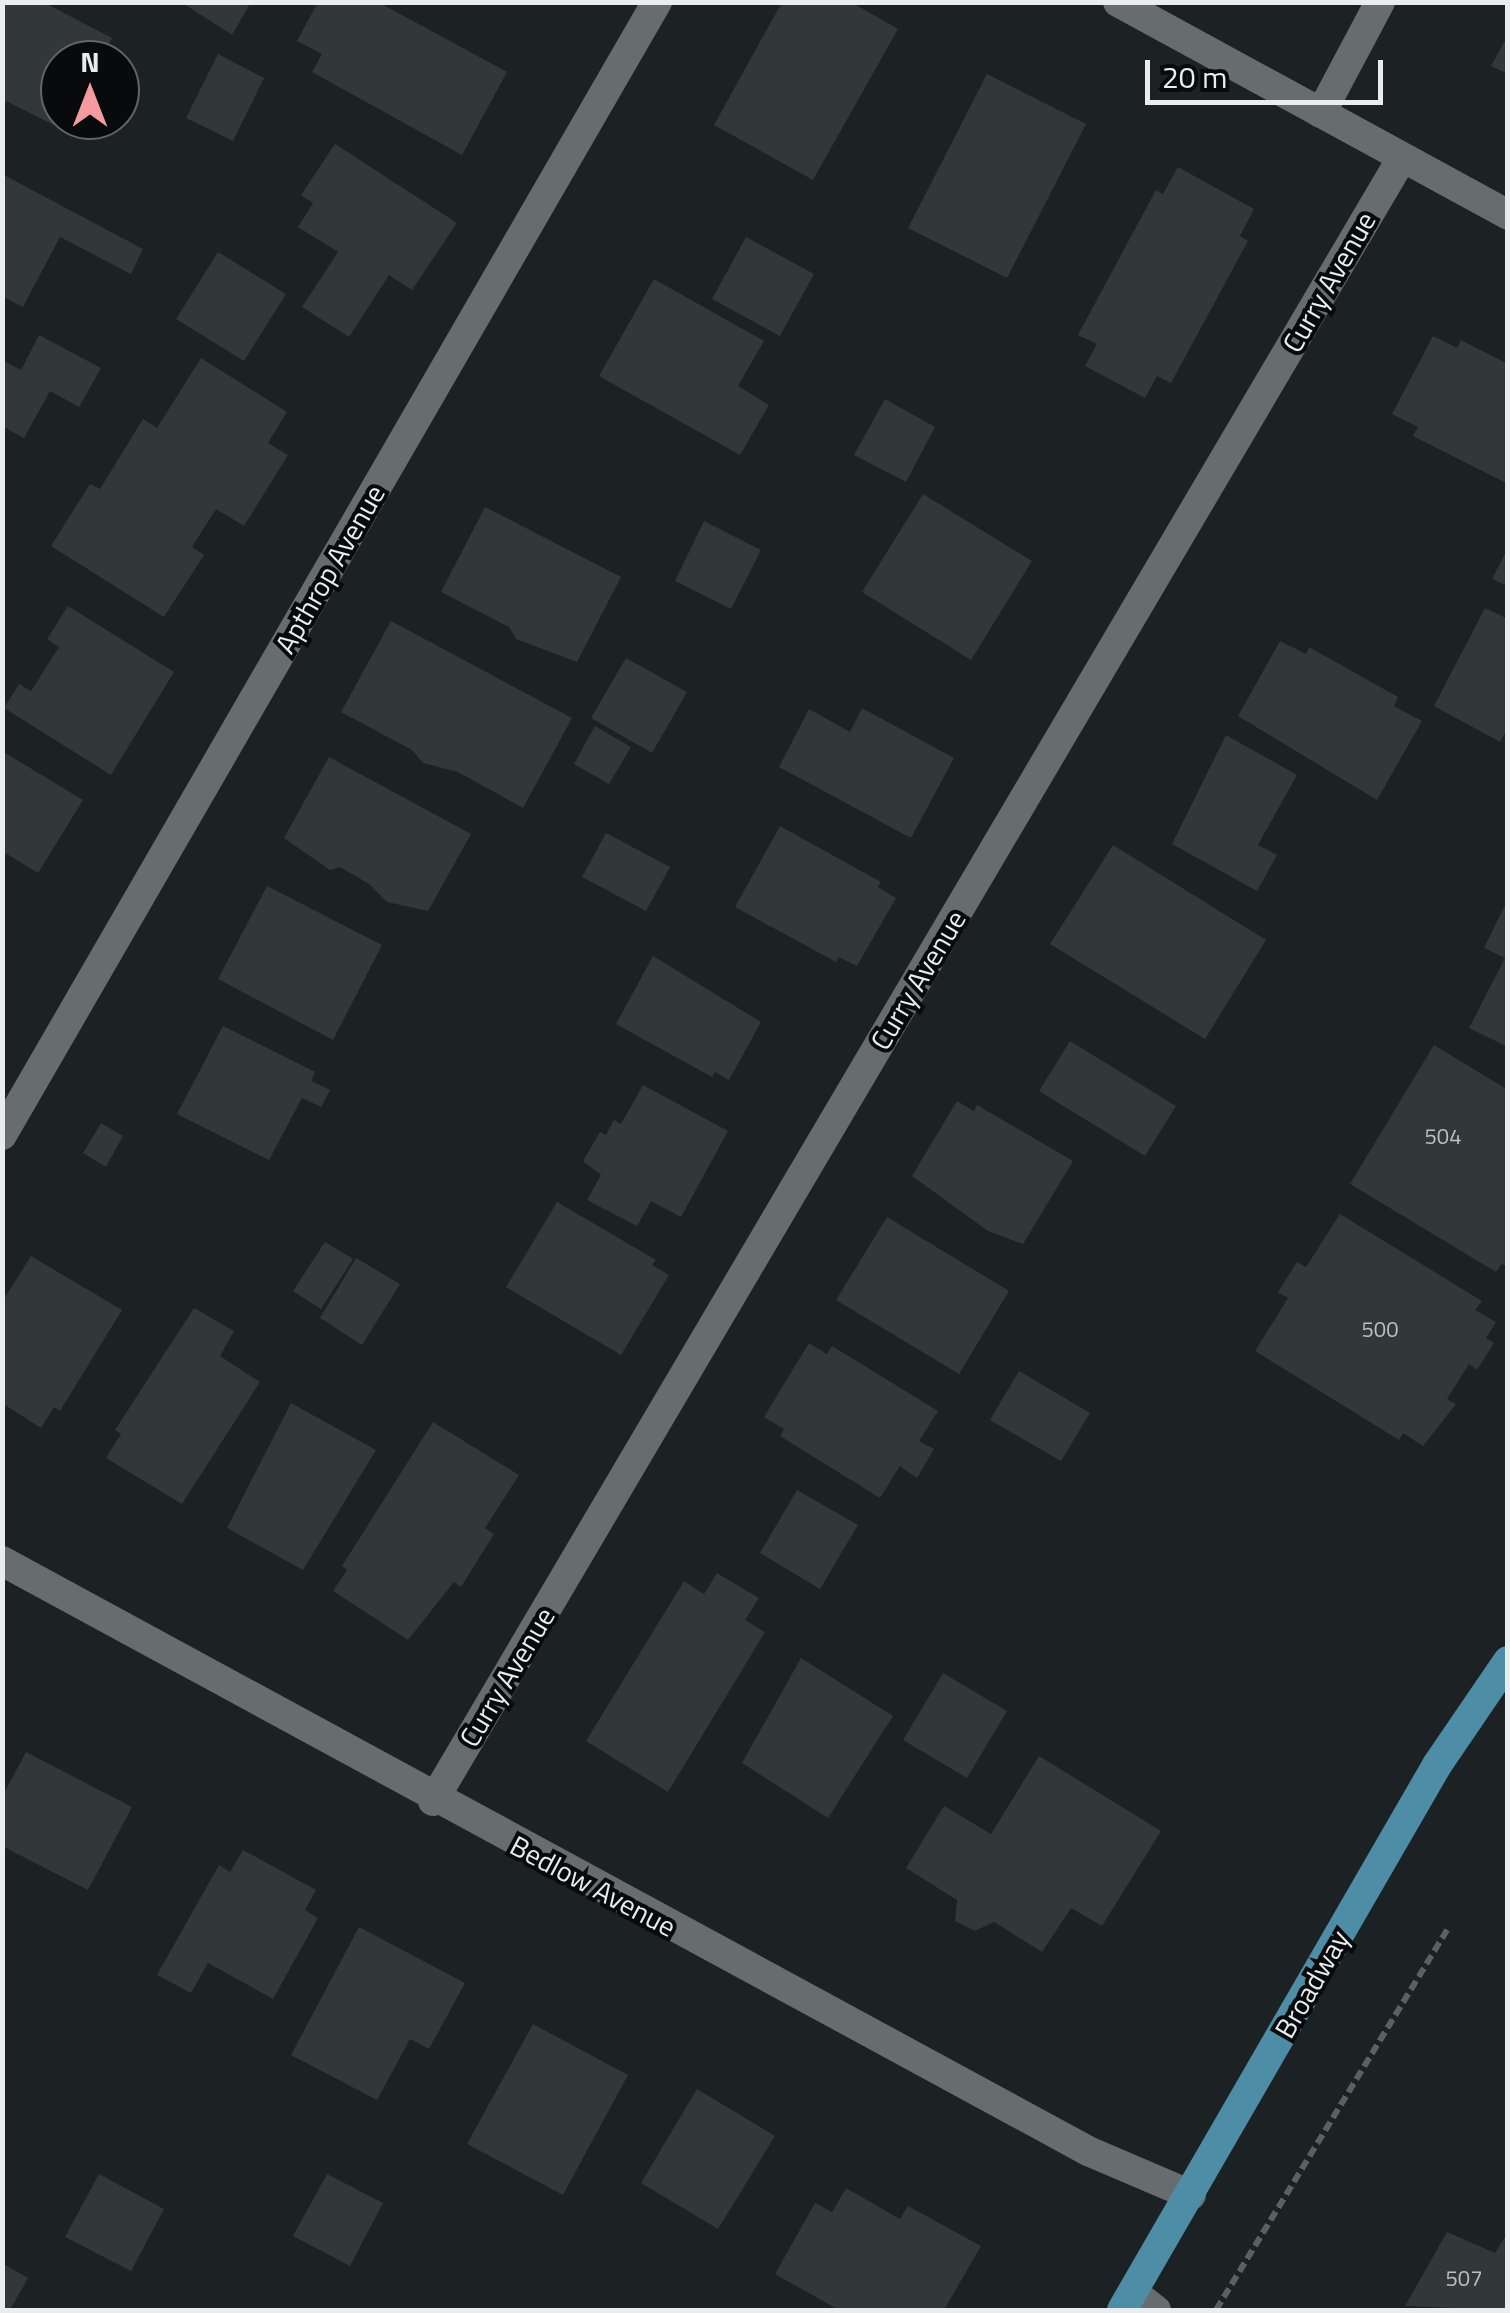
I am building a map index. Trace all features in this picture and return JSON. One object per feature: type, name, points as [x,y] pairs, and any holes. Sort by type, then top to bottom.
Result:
[{"type":"main road","name":"Broadway","points":[[1137,2304],[1191,2195],[1437,1765],[1508,1661]]},
{"type":"street","name":"Apthrop Avenue","points":[[2,1135],[657,2]]},
{"type":"street","points":[[1118,2],[1508,214]]},
{"type":"street","points":[[1321,113],[1380,2]]},
{"type":"street","name":"Curry Avenue","points":[[433,1801],[1402,158]]},
{"type":"street","name":"Bedlow Avenue","points":[[2,1562],[433,1801],[1088,2152],[1191,2195]]},
{"type":"path","points":[[1216,2310],[1449,1927]]},
{"type":"building","points":[[2,2],[43,2],[112,38],[40,40],[40,118],[2,99]]},
{"type":"building","points":[[181,2],[251,2],[232,35]]},
{"type":"building","points":[[318,2],[378,2],[507,72],[462,155],[312,72],[322,54],[297,41]]},
{"type":"building","points":[[782,2],[851,2],[898,29],[813,180],[714,125]]},
{"type":"building","points":[[1508,35],[1508,74],[1491,66]]},
{"type":"building","points":[[218,54],[264,78],[233,141],[186,118]]},
{"type":"building","points":[[987,74],[1086,124],[1007,278],[908,228]]},
{"type":"building","points":[[335,144],[457,223],[412,290],[389,275],[349,337],[302,307],[338,252],[298,227],[313,203],[301,195]]},
{"type":"building","points":[[1178,167],[1254,209],[1240,236],[1248,241],[1171,383],[1157,376],[1145,398],[1085,366],[1097,344],[1078,335],[1156,190],[1163,194]]},
{"type":"building","points":[[2,174],[143,249],[131,274],[60,237],[23,307],[2,296]]},
{"type":"building","points":[[746,237],[814,274],[780,336],[712,299]]},
{"type":"building","points":[[218,252],[286,294],[244,361],[176,319]]},
{"type":"building","points":[[654,279],[764,341],[738,386],[769,405],[740,455],[599,376]]},
{"type":"building","points":[[39,335],[101,368],[79,407],[50,391],[24,438],[2,426],[2,360],[21,370]]},
{"type":"building","points":[[1433,336],[1457,348],[1461,340],[1508,364],[1508,484],[1413,436],[1418,427],[1392,414]]},
{"type":"building","points":[[201,358],[287,412],[268,443],[288,455],[244,526],[216,509],[192,547],[204,555],[164,617],[51,546],[90,484],[100,489],[143,419],[157,428]]},
{"type":"building","points":[[885,399],[935,427],[906,482],[854,455]]},
{"type":"building","points":[[923,494],[1032,561],[971,660],[862,592]]},
{"type":"building","points":[[485,507],[621,577],[577,662],[516,639],[509,627],[441,592]]},
{"type":"building","points":[[704,521],[761,550],[731,609],[675,581]]},
{"type":"building","points":[[1508,548],[1508,586],[1492,579]]},
{"type":"building","points":[[68,606],[174,672],[111,775],[4,708],[19,684],[31,691],[59,647],[47,639]]},
{"type":"building","points":[[1485,608],[1508,619],[1508,728],[1500,742],[1434,706]]},
{"type":"building","points":[[391,621],[572,718],[523,808],[458,772],[423,763],[412,750],[341,712]]},
{"type":"building","points":[[1280,641],[1306,654],[1309,647],[1398,697],[1394,706],[1422,721],[1377,800],[1238,716]]},
{"type":"building","points":[[626,658],[687,692],[652,753],[591,718]]},
{"type":"building","points":[[862,708],[954,758],[911,838],[779,767],[809,709],[850,732]]},
{"type":"building","points":[[595,726],[631,747],[609,784],[574,764]]},
{"type":"building","points":[[1226,735],[1297,775],[1258,845],[1277,855],[1257,891],[1172,844]]},
{"type":"building","points":[[2,751],[83,800],[38,873],[2,851]]},
{"type":"building","points":[[329,757],[471,834],[428,911],[387,902],[369,884],[340,867],[330,870],[284,838]]},
{"type":"building","points":[[780,826],[881,882],[878,887],[896,898],[857,966],[839,957],[836,962],[735,907]]},
{"type":"building","points":[[606,833],[670,867],[646,911],[582,877]]},
{"type":"building","points":[[1113,845],[1266,940],[1205,1039],[1050,944]]},
{"type":"building","points":[[267,886],[382,945],[333,1040],[218,979]]},
{"type":"building","points":[[1504,907],[1508,909],[1508,1047],[1469,1028],[1505,958],[1484,948]]},
{"type":"building","points":[[653,956],[761,1022],[729,1080],[715,1072],[712,1077],[616,1024]]},
{"type":"building","points":[[223,1026],[315,1072],[311,1081],[330,1090],[321,1107],[302,1098],[269,1160],[177,1114]]},
{"type":"building","points":[[1070,1041],[1176,1106],[1145,1156],[1039,1091]]},
{"type":"building","points":[[1434,1045],[1508,1090],[1508,1267],[1502,1264],[1496,1272],[1350,1184]]},
{"type":"building","points":[[643,1085],[728,1131],[681,1217],[651,1201],[637,1226],[587,1200],[601,1175],[583,1161],[600,1132],[606,1135],[614,1120],[621,1124]]},
{"type":"building","points":[[957,1101],[974,1111],[977,1105],[1073,1161],[1023,1244],[988,1231],[912,1176]]},
{"type":"building","points":[[101,1123],[123,1136],[106,1167],[83,1153]]},
{"type":"building","points":[[557,1202],[656,1260],[652,1265],[669,1275],[621,1355],[506,1287]]},
{"type":"building","points":[[1340,1214],[1482,1301],[1475,1310],[1496,1322],[1486,1338],[1494,1343],[1477,1370],[1469,1364],[1447,1399],[1456,1404],[1423,1446],[1403,1433],[1399,1440],[1255,1351],[1288,1298],[1278,1292],[1297,1262],[1306,1267]]},
{"type":"building","points":[[887,1217],[1009,1291],[959,1374],[836,1300]]},
{"type":"building","points":[[325,1242],[353,1259],[321,1309],[293,1291]]},
{"type":"building","points":[[31,1256],[122,1310],[60,1411],[54,1407],[41,1428],[2,1403],[2,1302]]},
{"type":"building","points":[[356,1258],[400,1284],[362,1345],[320,1318]]},
{"type":"building","points":[[194,1308],[234,1331],[220,1356],[260,1382],[182,1504],[106,1458],[121,1434],[115,1430]]},
{"type":"building","points":[[809,1343],[827,1354],[832,1346],[938,1411],[919,1441],[934,1449],[917,1478],[900,1466],[880,1498],[780,1436],[784,1429],[764,1417]]},
{"type":"building","points":[[1019,1371],[1090,1413],[1061,1461],[990,1420]]},
{"type":"building","points":[[291,1403],[376,1450],[303,1570],[227,1528]]},
{"type":"building","points":[[433,1422],[519,1475],[485,1528],[494,1534],[461,1587],[454,1582],[408,1640],[333,1591],[347,1570],[342,1566]]},
{"type":"building","points":[[797,1490],[858,1525],[820,1589],[760,1553]]},
{"type":"building","points":[[717,1573],[759,1598],[745,1620],[765,1632],[668,1792],[586,1741],[684,1581],[704,1594]]},
{"type":"building","points":[[801,1658],[893,1716],[828,1818],[742,1763]]},
{"type":"building","points":[[943,1673],[1007,1711],[967,1778],[903,1740]]},
{"type":"building","points":[[26,1752],[132,1807],[88,1890],[2,1846],[2,1797]]},
{"type":"building","points":[[1039,1756],[1161,1831],[1102,1926],[1071,1908],[1042,1952],[994,1922],[975,1931],[955,1921],[957,1900],[906,1868],[944,1806],[991,1834]]},
{"type":"building","points":[[243,1850],[316,1890],[305,1910],[318,1918],[273,1999],[208,1963],[191,1993],[157,1975],[219,1865],[230,1872]]},
{"type":"building","points":[[359,1927],[465,1983],[429,2049],[410,2039],[377,2100],[291,2055]]},
{"type":"building","points":[[533,2024],[628,2075],[563,2195],[467,2144]]},
{"type":"building","points":[[697,2089],[775,2136],[718,2229],[641,2183]]},
{"type":"building","points":[[99,2174],[164,2209],[131,2271],[65,2237]]},
{"type":"building","points":[[327,2174],[383,2203],[350,2266],[293,2236]]},
{"type":"building","points":[[846,2188],[900,2219],[908,2206],[981,2246],[944,2310],[839,2310],[775,2274],[815,2203],[832,2212]]},
{"type":"building","points":[[1447,2232],[1495,2253],[1508,2232],[1508,2310],[1405,2306]]},
{"type":"building","points":[[2,2263],[28,2278],[10,2310],[2,2310]]}]
